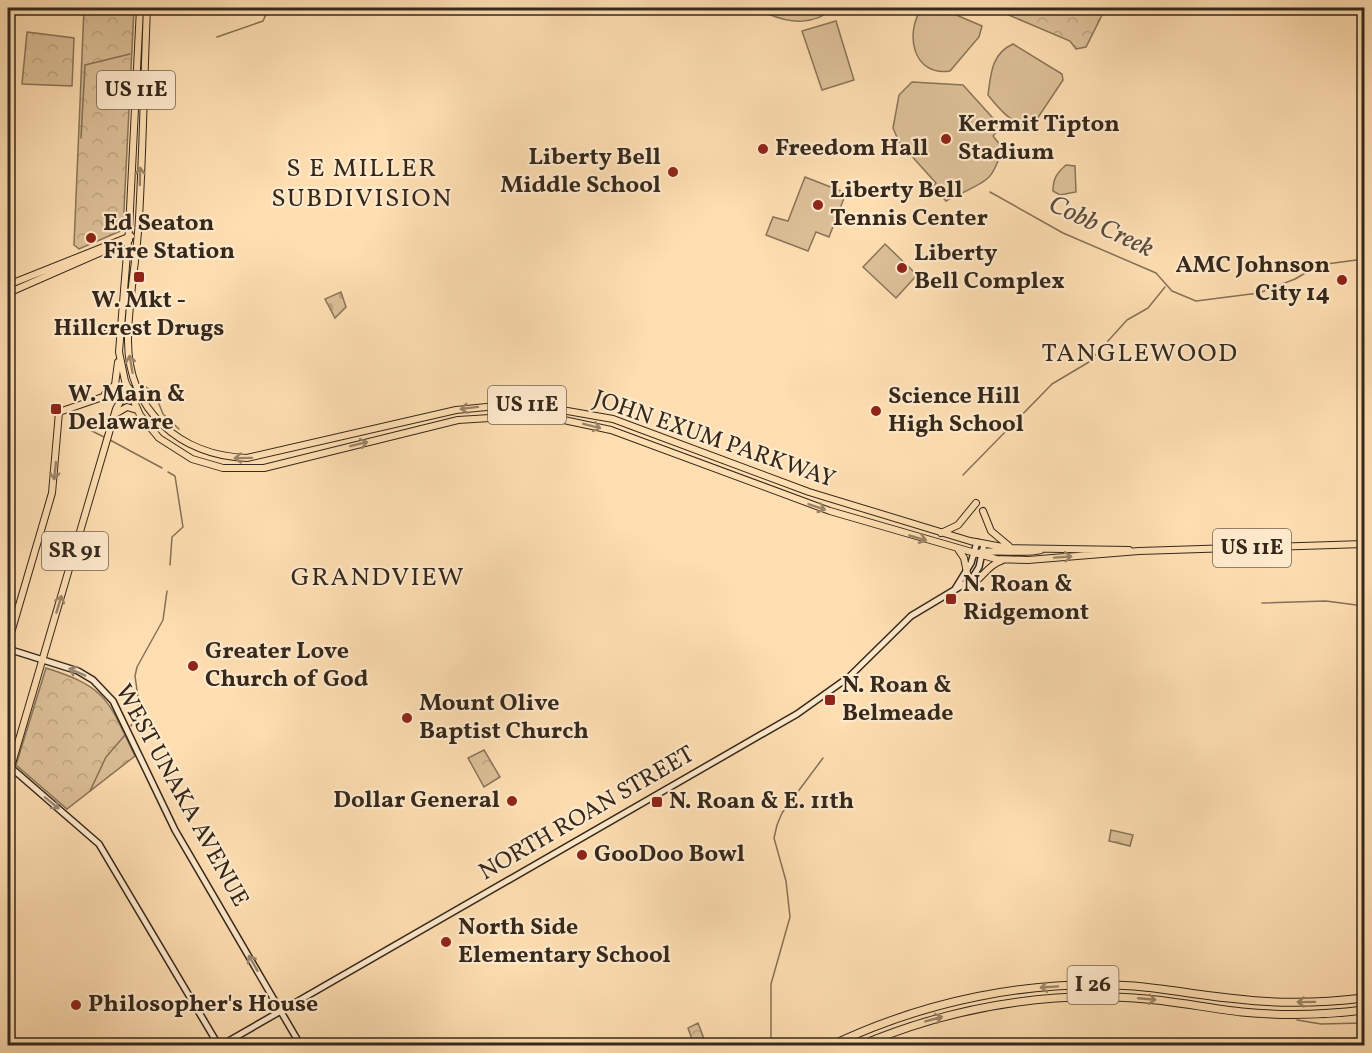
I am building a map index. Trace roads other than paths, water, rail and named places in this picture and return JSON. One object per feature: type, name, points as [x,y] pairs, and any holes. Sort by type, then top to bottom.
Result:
[{"type":"highway","name":"I 26","points":[[830,1046],[894,1019],[948,1003],[996,993],[1051,987],[1132,986],[1262,1002],[1325,1002],[1365,998]]},
{"type":"highway","name":"I 26","points":[[859,1046],[930,1020],[982,1007],[1040,999],[1135,998],[1264,1014],[1310,1014],[1365,1010]]},
{"type":"main road","name":"US 11E","points":[[120,336],[129,238],[140,8]]},
{"type":"main road","name":"US 11E","points":[[137,235],[147,8]]},
{"type":"main road","points":[[8,285],[137,235]]},
{"type":"main road","name":"JOHN EXUM PARKWAY","points":[[137,235],[128,344],[135,385],[150,413],[171,435],[194,448],[219,456],[247,458],[456,410],[507,405],[539,406],[614,419],[809,492],[977,542],[981,551]]},
{"type":"main road","points":[[8,293],[129,238]]},
{"type":"main road","points":[[104,327],[113,327],[120,336]]},
{"type":"main road","name":"JOHN EXUM PARKWAY","points":[[120,336],[119,352],[128,388],[137,410],[152,430],[173,449],[207,464],[234,469],[264,468],[458,420],[513,416],[559,419],[631,436],[798,500],[892,530],[957,548],[981,551]]},
{"type":"main road","points":[[97,399],[115,385],[119,352]]},
{"type":"main road","points":[[128,388],[135,385]]},
{"type":"main road","name":"SR 91","points":[[8,643],[52,493],[59,412],[128,388]]},
{"type":"main road","name":"SR 91","points":[[8,777],[9,767],[119,401],[128,388]]},
{"type":"main road","points":[[111,394],[117,395],[119,401]]},
{"type":"main road","points":[[115,414],[125,407],[137,410]]},
{"type":"main road","points":[[941,533],[958,525],[976,503]]},
{"type":"main road","points":[[984,512],[991,531],[998,539],[1012,547]]},
{"type":"main road","points":[[892,530],[896,519]]},
{"type":"main road","name":"NORTH ROAN STREET","points":[[220,1046],[797,714],[849,677],[911,616],[964,586],[976,573],[981,551],[977,542]]},
{"type":"main road","name":"US 11E","points":[[981,551],[1004,560],[1139,551],[1365,544]]},
{"type":"main road","name":"US 11E","points":[[981,551],[1012,547],[1111,548],[1139,551]]},
{"type":"main road","points":[[957,548],[964,558],[967,573]]},
{"type":"main road","points":[[981,551],[1018,554],[1051,548]]},
{"type":"main road","name":"NORTH ROAN STREET","points":[[954,590],[981,551]]},
{"type":"main road","points":[[964,586],[975,584],[994,563],[1004,560]]},
{"type":"main road","name":"WEST UNAKA AVENUE","points":[[8,650],[78,671],[93,680],[113,702],[175,830],[302,1046]]},
{"type":"main road","points":[[9,767],[99,844],[220,1046]]},
{"type":"waterway","points":[[217,37],[263,21],[267,12]]},
{"type":"waterway","points":[[81,138],[85,65],[130,54]]},
{"type":"waterway","name":"Cobb Creek","points":[[990,192],[1063,233],[1156,273],[1172,291],[1196,301],[1259,293],[1295,279],[1319,265],[1364,259]]},
{"type":"waterway","points":[[963,475],[1052,384],[1089,362],[1127,320],[1148,308],[1165,287]]},
{"type":"waterway","points":[[146,387],[155,394],[163,414],[179,429]]},
{"type":"waterway","points":[[88,429],[106,438]]},
{"type":"waterway","points":[[110,440],[162,468]]},
{"type":"waterway","points":[[168,472],[175,476],[183,527],[172,537],[170,565]]},
{"type":"waterway","points":[[131,726],[139,704],[135,676],[137,667],[163,620],[167,591]]},
{"type":"waterway","points":[[1262,603],[1326,601],[1364,606]]},
{"type":"waterway","points":[[90,791],[106,757],[125,735]]},
{"type":"waterway","points":[[771,1040],[771,984],[790,917],[786,881],[774,838],[782,813],[823,758]]},
{"type":"waterway","points":[[1297,1020],[1321,1024],[1364,1023]]},
{"type":"place","name":"Kermit Tipton Stadium","points":[[946,139]]},
{"type":"place","name":"Freedom Hall","points":[[763,149]]},
{"type":"place","name":"Liberty Bell Middle School","points":[[673,172]]},
{"type":"place","name":"Liberty Bell Tennis Center","points":[[818,205]]},
{"type":"place","name":"Ed Seaton Fire Station","points":[[91,238]]},
{"type":"place","name":"Liberty Bell Complex","points":[[902,268]]},
{"type":"place","name":"W. Mkt - Hillcrest Drugs","points":[[139,277]]},
{"type":"place","name":"AMC Johnson City 14","points":[[1342,280]]},
{"type":"place","name":"W. Main & Delaware","points":[[56,409]]},
{"type":"place","name":"Science Hill High School","points":[[876,411]]},
{"type":"place","name":"N. Roan & Ridgemont","points":[[951,599]]},
{"type":"place","name":"Greater Love Church of God","points":[[193,666]]},
{"type":"place","name":"N. Roan & Belmeade","points":[[830,700]]},
{"type":"place","name":"Mount Olive Baptist Church","points":[[407,718]]},
{"type":"place","name":"Dollar General","points":[[512,801]]},
{"type":"place","name":"N. Roan & E. 11th","points":[[657,802]]},
{"type":"place","name":"GooDoo Bowl","points":[[582,855]]},
{"type":"place","name":"North Side Elementary School","points":[[446,942]]},
{"type":"place","name":"Philosopher's House","points":[[76,1005]]},
{"type":"district","name":"S E MILLER SUBDIVISION","points":[[362,184]]},
{"type":"district","name":"TANGLEWOOD","points":[[1140,354]]},
{"type":"district","name":"GRANDVIEW","points":[[378,578]]}]
